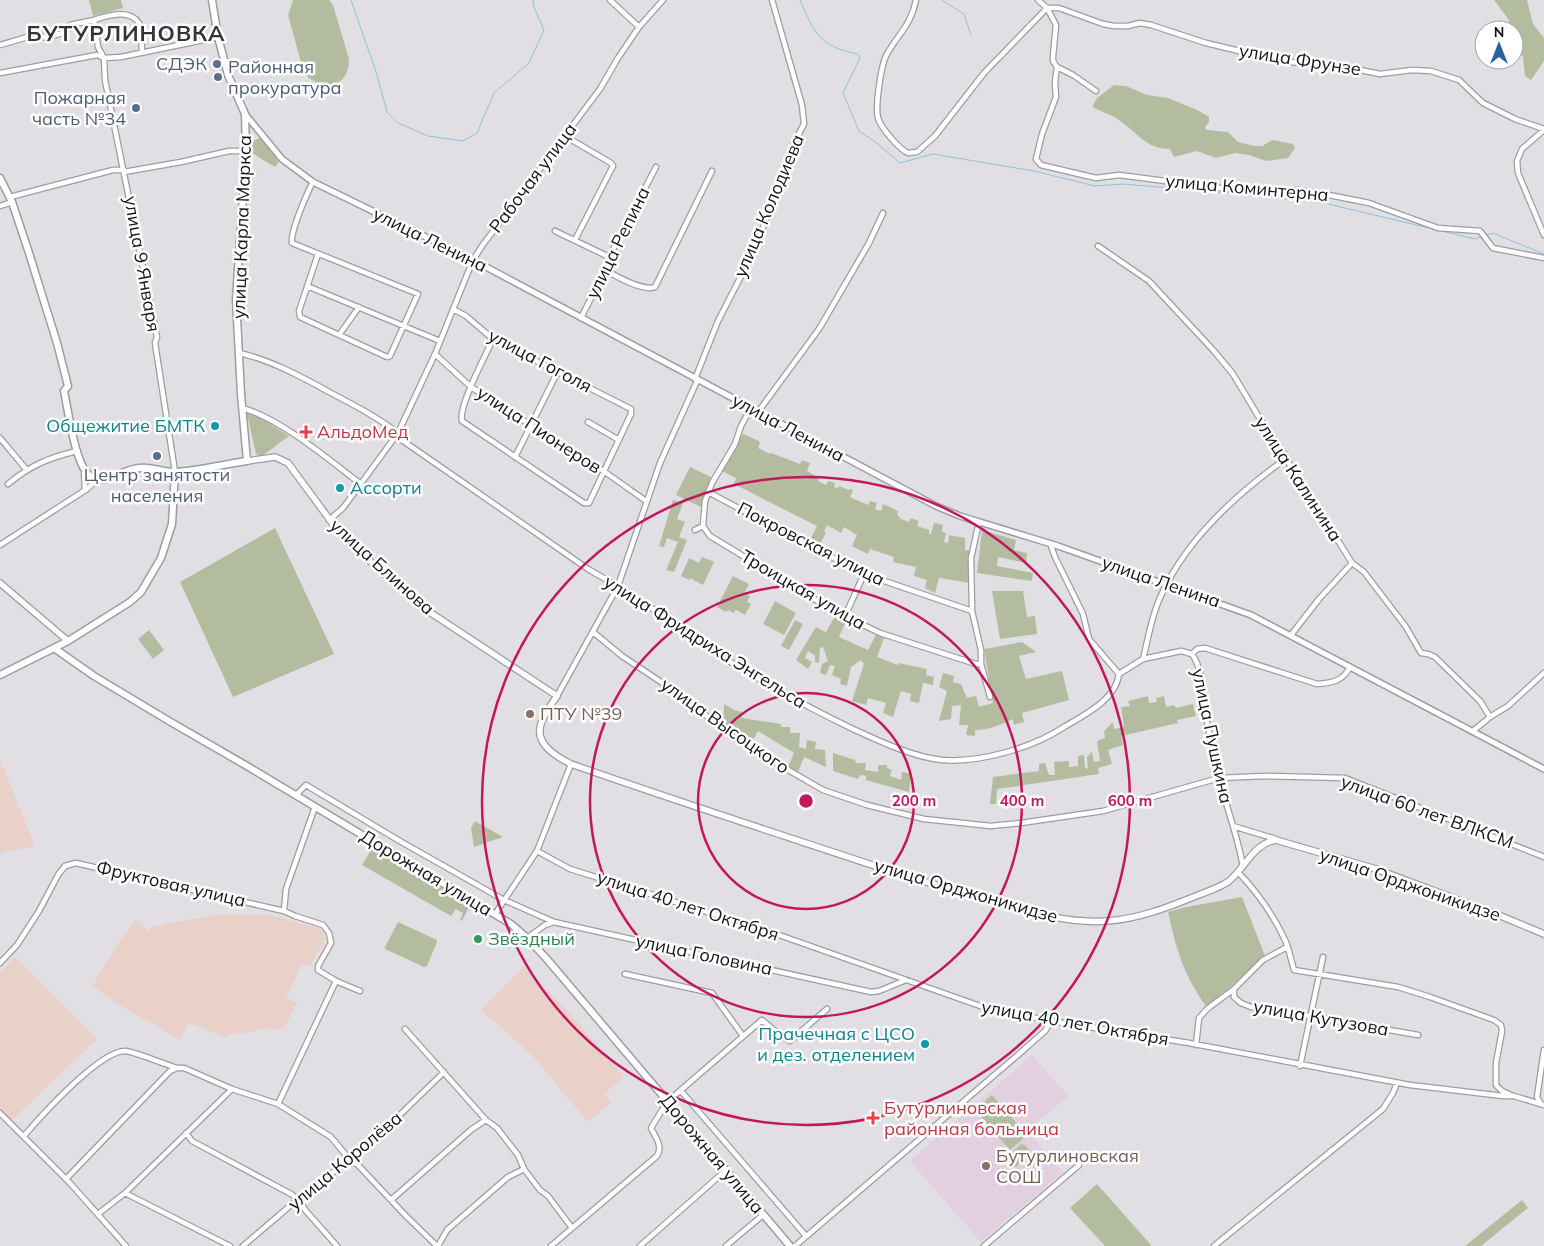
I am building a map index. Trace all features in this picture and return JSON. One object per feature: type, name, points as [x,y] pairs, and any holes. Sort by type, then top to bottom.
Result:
[{"type":"main road","name":"улица Ленина","points":[[212,0],[218,37],[228,76],[245,114]]},
{"type":"main road","name":"улица Карла Маркса","points":[[245,114],[246,151],[236,283],[242,408],[247,461]]},
{"type":"main road","points":[[0,178],[11,199],[57,343],[68,386],[64,391],[81,466],[90,477],[98,479]]},
{"type":"main road","name":"улица Блинова","points":[[98,479],[110,478],[140,467],[175,472],[275,458],[288,463],[329,520],[355,548],[431,613],[557,696]]},
{"type":"main road","points":[[0,675],[68,641],[130,602],[141,592],[161,558],[172,524],[175,472]]},
{"type":"main road","points":[[0,583],[68,641]]},
{"type":"main road","name":"Дорожная улица","points":[[54,648],[118,690],[495,914],[527,938],[790,1246]]},
{"type":"main road","name":"улица Орджоникидзе","points":[[557,696],[541,723],[540,735],[550,751],[557,757],[572,764],[916,879],[1002,905],[1055,918],[1080,921],[1108,921],[1130,918],[1170,907],[1228,881],[1262,844],[1276,840],[1376,869],[1544,934]]},
{"type":"street","points":[[610,0],[640,27]]},
{"type":"street","name":"Рабочая улица","points":[[329,520],[343,508],[397,434],[435,354],[473,260],[600,89],[618,58],[640,27],[663,0]]},
{"type":"street","name":"улица Колодиева","points":[[557,696],[618,586],[664,452],[696,380],[718,320],[756,247],[779,182],[793,157],[794,143],[804,124],[802,105],[772,0]]},
{"type":"street","points":[[916,0],[909,23],[886,55],[882,71],[878,110],[878,119],[881,125],[897,144],[908,153],[917,152],[935,136],[984,73],[1047,8]]},
{"type":"street","points":[[1038,0],[1047,8],[1056,25],[1053,61],[1057,67],[1073,75],[1096,91]]},
{"type":"street","name":"улица Фрунзе","points":[[1047,8],[1059,8],[1103,24],[1114,26],[1128,26],[1140,23],[1151,25],[1206,43],[1281,61],[1350,68],[1380,74],[1412,70],[1431,71],[1460,80],[1483,103],[1516,119],[1544,129]]},
{"type":"street","points":[[0,45],[38,34],[46,38],[66,32],[70,25],[116,14],[133,18],[139,22],[142,52]]},
{"type":"street","points":[[94,20],[98,47],[104,58]]},
{"type":"street","points":[[0,73],[97,55],[104,58],[121,57],[218,37]]},
{"type":"street","name":"улица 9 Января","points":[[104,58],[106,80],[157,337],[155,343],[175,472]]},
{"type":"street","name":"улица Коминтерна","points":[[1057,67],[1056,97],[1042,134],[1036,159],[1041,165],[1096,178],[1119,175],[1264,192],[1297,190],[1323,194],[1369,203],[1438,228],[1480,231],[1493,248],[1544,258]]},
{"type":"street","name":"улица Ленина","points":[[245,114],[282,159],[313,182],[473,260],[936,506],[980,522],[1050,543],[1251,615],[1473,731]]},
{"type":"street","points":[[1544,129],[1522,149],[1517,161],[1518,173],[1544,235]]},
{"type":"street","points":[[565,136],[613,166],[575,240]]},
{"type":"street","points":[[0,206],[11,199],[113,170],[124,171],[181,162],[229,151],[246,151]]},
{"type":"street","name":"улица Репина","points":[[580,318],[656,167]]},
{"type":"street","points":[[605,270],[642,287],[652,289],[655,287],[712,171]]},
{"type":"street","points":[[313,182],[304,201],[292,241],[294,244],[418,294],[405,326],[389,357],[300,316],[299,311],[318,254]]},
{"type":"street","points":[[758,412],[819,329],[869,243],[883,213]]},
{"type":"street","points":[[555,231],[610,257]]},
{"type":"street","name":"улица Калинина","points":[[1098,246],[1149,281],[1214,351],[1233,374],[1260,419],[1287,458],[1292,471],[1352,563],[1364,572],[1406,627],[1422,653],[1435,657],[1480,702],[1490,717]]},
{"type":"street","points":[[307,286],[440,341]]},
{"type":"street","points":[[339,335],[359,307]]},
{"type":"street","name":"улица Гоголя","points":[[453,309],[466,316],[494,338],[630,408],[632,412],[620,440]]},
{"type":"street","points":[[494,338],[461,412],[462,421],[586,504],[591,502],[620,440],[588,422]]},
{"type":"street","name":"улица Фридриха Энгельса","points":[[239,353],[257,358],[309,381],[382,422],[588,569],[618,586],[713,651],[807,707],[870,736],[920,756],[941,760],[970,759],[1001,753],[1052,735],[1107,699],[1118,681],[1119,674]]},
{"type":"street","name":"улица Пионеров","points":[[435,354],[471,387],[532,424],[646,501]]},
{"type":"street","points":[[515,457],[558,371]]},
{"type":"street","points":[[242,408],[257,413],[295,435],[361,484]]},
{"type":"street","points":[[695,530],[703,526],[705,501],[708,492],[735,444],[741,426],[751,408]]},
{"type":"street","points":[[0,438],[26,469]]},
{"type":"street","points":[[8,484],[26,469],[54,457],[77,451]]},
{"type":"street","points":[[1050,543],[1054,557],[1083,614],[1089,639],[1119,674],[1143,659],[1150,627],[1160,597],[1178,565],[1218,516],[1258,479],[1287,458]]},
{"type":"street","points":[[84,470],[85,490]]},
{"type":"street","points":[[0,545],[85,490],[98,479]]},
{"type":"street","name":"Покровская улица","points":[[708,492],[864,574],[972,611]]},
{"type":"street","points":[[980,522],[971,558],[972,611],[981,650],[981,664],[990,697]]},
{"type":"street","name":"Троицкая улица","points":[[703,526],[710,536],[845,616],[880,633],[981,664]]},
{"type":"street","points":[[1291,636],[1352,563]]},
{"type":"street","points":[[845,616],[864,574]]},
{"type":"street","name":"улица Высоцкого","points":[[593,632],[622,656],[691,702],[719,727],[777,764],[822,790],[866,805],[895,812],[956,823],[991,826],[1021,823],[1103,811],[1219,778]]},
{"type":"street","points":[[1192,654],[1197,648],[1205,648],[1317,684],[1328,684],[1340,679],[1350,667]]},
{"type":"street","name":"улица Пушкина","points":[[1143,659],[1181,651],[1192,654],[1197,664],[1219,778],[1233,826],[1241,869]]},
{"type":"street","points":[[1544,673],[1508,706],[1490,717],[1473,731],[1544,769]]},
{"type":"street","points":[[495,914],[537,851],[572,764]]},
{"type":"street","name":"улица 60 лет ВЛКСМ","points":[[1219,778],[1264,776],[1345,778],[1544,857]]},
{"type":"street","name":"улица Головина","points":[[296,795],[306,784],[398,840],[504,900],[554,922],[870,992],[879,991],[906,980]]},
{"type":"street","points":[[284,911],[286,889],[315,806]]},
{"type":"street","points":[[1233,826],[1284,842]]},
{"type":"street","name":"улица 40 лет Октября","points":[[537,851],[570,869],[765,930],[983,1007],[1397,1083],[1514,1096],[1542,1105]]},
{"type":"street","name":"Фруктовая улица","points":[[0,963],[17,945],[39,911],[58,875],[65,866],[76,863],[284,911],[323,925],[329,933],[331,943],[318,966],[318,970],[336,981]]},
{"type":"street","points":[[1241,869],[1278,926],[1294,970],[1398,987],[1494,1020],[1501,1025],[1502,1032],[1496,1063],[1496,1085],[1502,1091],[1514,1096]]},
{"type":"street","points":[[527,938],[545,925],[554,922]]},
{"type":"street","points":[[1196,1045],[1199,1018],[1207,1009],[1234,989],[1264,960],[1287,947]]},
{"type":"street","points":[[1300,1066],[1309,1016],[1323,957]]},
{"type":"street","points":[[625,974],[712,993],[743,1036]]},
{"type":"street","points":[[278,1104],[336,981],[360,991]]},
{"type":"street","name":"улица Кутузова","points":[[1234,989],[1234,997],[1252,1008],[1418,1035]]},
{"type":"street","points":[[551,1246],[657,1156],[660,1150],[659,1144],[651,1128],[667,1102],[743,1036],[762,1020],[790,1041],[827,1009]]},
{"type":"street","points":[[795,1246],[1045,1031],[1051,1021]]},
{"type":"street","points":[[405,1029],[486,1120],[497,1128],[518,1155],[524,1169],[540,1190],[548,1196],[572,1228]]},
{"type":"street","points":[[1542,1105],[1537,1097],[1544,1050]]},
{"type":"street","points":[[24,1136],[45,1110],[76,1082],[106,1058],[117,1052],[126,1052],[177,1068],[184,1068],[232,1089],[278,1104],[331,1138],[350,1160],[358,1164],[391,1200],[438,1246],[447,1230],[508,1177],[524,1169]]},
{"type":"street","points":[[66,1180],[170,1071],[177,1068]]},
{"type":"street","name":"улица Королёва","points":[[245,1245],[298,1199],[370,1144],[444,1072]]},
{"type":"street","points":[[1214,1246],[1383,1109],[1397,1083]]},
{"type":"street","points":[[98,1214],[125,1193],[232,1089]]},
{"type":"street","points":[[681,1091],[806,1236]]},
{"type":"street","points":[[0,1113],[66,1180],[126,1246]]},
{"type":"street","points":[[391,1200],[472,1129],[486,1120]]},
{"type":"street","points":[[186,1133],[192,1141],[292,1194],[337,1246]]},
{"type":"street","points":[[984,1246],[1079,1165]]},
{"type":"street","points":[[640,1246],[725,1171]]},
{"type":"street","points":[[125,1193],[230,1246]]},
{"type":"street","points":[[726,1246],[763,1215]]},
{"type":"shaded area","points":[[0,759],[35,846],[0,853]]},
{"type":"shaded area","points":[[216,915],[269,915],[319,928],[325,937],[323,948],[317,952],[310,967],[302,964],[286,998],[297,1003],[286,1025],[278,1031],[269,1028],[240,1034],[234,1032],[225,1037],[189,1023],[180,1040],[92,987],[114,949],[136,919],[148,931],[153,926]]},
{"type":"shaded area","points":[[15,957],[97,1039],[10,1122],[0,1112],[0,972]]},
{"type":"shaded area","points":[[524,966],[569,1012],[624,1077],[604,1094],[612,1102],[588,1122],[532,1055],[481,1010]]},
{"type":"shaded area","name":"Бутурлиновская СОШ","points":[[1032,1055],[1068,1096],[1027,1131],[1063,1172],[981,1242],[910,1161]]},
{"type":"green space","points":[[89,0],[121,0],[123,8],[93,16]]},
{"type":"green space","points":[[293,0],[329,0],[333,5],[349,59],[348,69],[340,82],[326,85],[311,79],[304,73],[288,15]]},
{"type":"green space","points":[[1494,0],[1527,0],[1533,24],[1544,38],[1544,61],[1531,80],[1525,76],[1524,20],[1509,20]]},
{"type":"green space","points":[[1114,85],[1126,86],[1147,95],[1168,98],[1197,110],[1209,117],[1209,122],[1205,127],[1207,130],[1228,132],[1238,142],[1262,146],[1273,140],[1293,144],[1295,148],[1288,158],[1266,161],[1249,155],[1235,153],[1216,158],[1197,151],[1174,157],[1170,149],[1148,143],[1119,120],[1094,108],[1093,105],[1097,98]]},
{"type":"green space","points":[[261,138],[279,162],[275,167],[252,153],[252,141]]},
{"type":"green space","points":[[252,412],[289,436],[262,456],[256,454],[247,414]]},
{"type":"green space","points":[[743,434],[759,441],[758,448],[770,454],[800,464],[802,460],[810,463],[807,471],[819,478],[818,481],[826,485],[828,481],[835,483],[834,487],[838,488],[839,486],[853,490],[850,497],[868,505],[870,501],[877,503],[875,509],[881,511],[883,504],[898,511],[897,514],[901,519],[909,522],[911,518],[919,521],[917,526],[929,530],[929,534],[931,534],[934,523],[943,525],[942,532],[946,533],[944,542],[948,543],[949,535],[965,538],[965,550],[975,551],[971,583],[939,578],[935,593],[925,588],[927,580],[914,576],[916,567],[893,562],[894,557],[870,549],[868,554],[852,546],[857,535],[844,527],[841,533],[827,525],[820,545],[810,540],[817,526],[734,484],[736,478],[722,471]]},
{"type":"green space","points":[[690,467],[711,477],[701,507],[676,495]]},
{"type":"green space","points":[[673,500],[683,503],[677,519],[685,522],[679,537],[687,540],[674,572],[666,570],[678,542],[667,538],[664,547],[659,546]]},
{"type":"green space","points":[[275,528],[334,654],[233,697],[180,582]]},
{"type":"green space","points":[[982,530],[1016,540],[1014,550],[1027,553],[1026,563],[998,557],[997,566],[1033,573],[1032,581],[977,573]]},
{"type":"green space","points":[[702,557],[714,562],[703,585],[690,578],[689,580],[681,576],[689,558],[699,563]]},
{"type":"green space","points":[[733,576],[749,584],[744,593],[750,596],[747,602],[751,604],[745,615],[736,610],[734,613],[728,610],[726,612],[717,607]]},
{"type":"green space","points":[[992,591],[1023,591],[1027,617],[1035,616],[1037,634],[1000,639]]},
{"type":"green space","points":[[775,601],[796,613],[784,635],[763,624]]},
{"type":"green space","points":[[835,616],[846,621],[839,637],[868,650],[876,635],[884,638],[877,657],[898,665],[899,663],[927,669],[926,675],[934,677],[933,685],[923,683],[919,703],[910,701],[911,694],[901,691],[893,717],[883,713],[886,703],[868,698],[866,705],[852,701],[864,664],[861,660],[851,667],[847,686],[840,684],[841,679],[832,675],[835,666],[830,665],[826,675],[820,673],[822,664],[828,661],[823,647],[820,648],[819,663],[815,662],[815,655],[808,651],[805,658],[812,662],[808,669],[796,660],[816,627],[826,632]]},
{"type":"green space","points":[[795,620],[803,624],[789,650],[781,646]]},
{"type":"green space","points":[[149,630],[164,650],[153,659],[138,639]]},
{"type":"green space","points":[[1022,642],[1036,652],[1019,656],[1026,679],[1062,671],[1069,700],[1022,713],[1024,722],[1014,725],[1013,719],[989,728],[975,730],[975,736],[966,735],[968,725],[959,725],[961,705],[952,706],[951,719],[939,721],[947,691],[939,687],[943,673],[954,676],[953,682],[961,684],[967,698],[976,696],[979,707],[993,703],[984,649]]},
{"type":"green space","points":[[1148,696],[1149,703],[1157,702],[1156,698],[1164,696],[1166,707],[1174,705],[1176,708],[1193,704],[1196,716],[1177,720],[1178,723],[1121,736],[1123,745],[1108,750],[1112,764],[1098,768],[1099,774],[997,789],[996,804],[990,804],[993,777],[1039,771],[1039,764],[1045,763],[1049,775],[1055,775],[1054,762],[1069,761],[1069,767],[1078,766],[1078,756],[1084,755],[1085,768],[1088,769],[1087,757],[1092,752],[1094,762],[1100,761],[1097,741],[1105,738],[1104,731],[1113,722],[1114,729],[1124,727],[1121,707],[1130,706],[1128,701]]},
{"type":"green space","points":[[724,704],[742,712],[742,718],[781,724],[781,727],[790,727],[790,733],[800,733],[799,747],[806,749],[807,740],[816,742],[815,749],[825,750],[826,767],[804,757],[798,772],[788,767],[794,753],[758,731],[751,744],[723,727]]},
{"type":"green space","points":[[833,753],[855,760],[856,763],[866,763],[865,770],[878,772],[878,765],[887,765],[887,768],[892,770],[890,776],[901,780],[902,772],[911,774],[909,792],[866,780],[866,776],[860,775],[858,779],[833,771]]},
{"type":"green space","points":[[475,821],[503,837],[474,847],[471,828]]},
{"type":"green space","points":[[373,847],[470,905],[462,921],[460,920],[463,913],[456,909],[451,916],[362,865]]},
{"type":"green space","points":[[1242,897],[1265,956],[1206,1006],[1186,973],[1174,938],[1168,912]]},
{"type":"green space","points":[[398,922],[437,940],[427,966],[424,967],[385,949]]},
{"type":"green space","points":[[992,1095],[1027,1135],[1010,1150],[975,1110]]},
{"type":"green space","points":[[1021,1144],[1025,1145],[1031,1153],[1016,1167],[1012,1167],[1006,1161],[1006,1158]]},
{"type":"green space","points":[[1097,1184],[1150,1246],[1105,1246],[1070,1208]]},
{"type":"green space","points":[[1522,1200],[1528,1208],[1481,1246],[1465,1246]]},
{"type":"waterway","points":[[351,0],[377,75],[387,112],[398,123],[428,136],[463,141],[477,133],[494,93],[529,63],[544,30],[533,0]]},
{"type":"waterway","points":[[800,0],[814,30],[820,37],[835,47],[858,54],[860,58],[843,93],[859,131],[900,163],[933,154],[1034,171],[1095,186],[1123,184],[1324,203],[1475,239],[1483,236]]},
{"type":"waterway","points":[[942,0],[964,14],[971,35]]},
{"type":"waterway","points":[[1487,235],[1493,233],[1544,254]]},
{"type":"place","name":"СДЭК","points":[[217,64]]},
{"type":"place","name":"Районная прокуратура","points":[[218,77]]},
{"type":"place","name":"Пожарная часть №34","points":[[136,108]]},
{"type":"place","name":"Общежитие БМТК","points":[[215,426]]},
{"type":"place","name":"АльдоМед","points":[[306,432]]},
{"type":"place","name":"Центр занятости населения","points":[[157,456]]},
{"type":"place","name":"Ассорти","points":[[340,488]]},
{"type":"place","name":"ПТУ №39","points":[[530,714]]},
{"type":"place","name":"Звёздный","points":[[478,939]]},
{"type":"place","name":"Прачечная с ЦСО и дез. отделением","points":[[925,1044]]},
{"type":"place","name":"Бутурлиновская районная больница","points":[[873,1118]]},
{"type":"place","name":"Бутурлиновская СОШ","points":[[986,1166]]},
{"type":"district","name":"БУТУРЛИНОВКА","points":[[126,33]]}]
